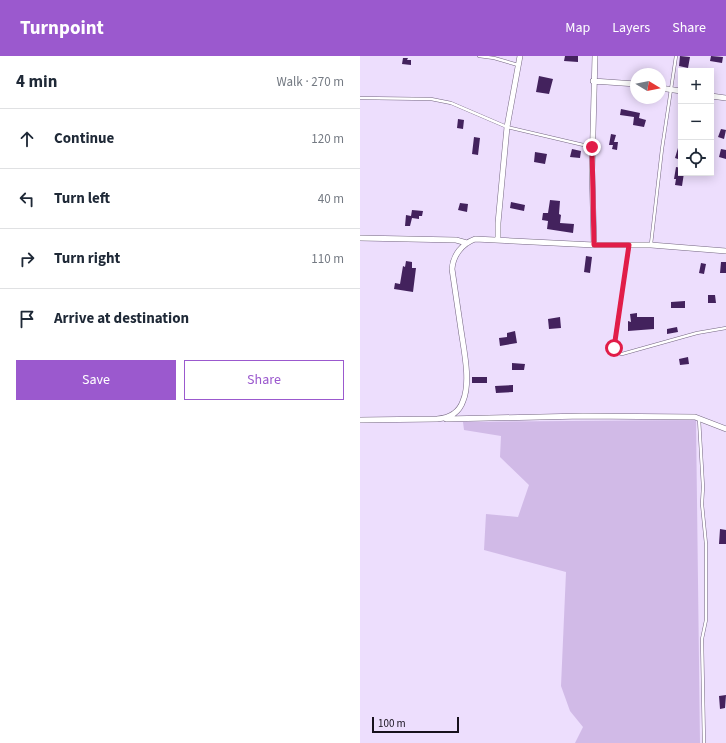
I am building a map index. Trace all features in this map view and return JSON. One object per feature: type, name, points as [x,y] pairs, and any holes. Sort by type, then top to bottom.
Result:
[{"type":"street","points":[[498,240],[498,223],[507,127],[520,56]]},
{"type":"street","points":[[594,245],[592,147],[595,56]]},
{"type":"street","points":[[593,81],[630,84]]},
{"type":"street","points":[[666,89],[678,90]]},
{"type":"street","points":[[714,96],[726,98]]},
{"type":"street","points":[[360,238],[456,240],[467,244]]},
{"type":"street","points":[[441,419],[454,414],[460,408],[464,401],[466,391],[464,356],[452,264],[459,249],[475,239],[594,245],[651,245],[726,251]]},
{"type":"street","points":[[360,420],[656,416],[699,417],[726,430]]},
{"type":"lane","points":[[479,56],[494,58],[518,65]]},
{"type":"lane","points":[[651,245],[662,149],[676,56]]},
{"type":"lane","points":[[360,98],[431,99],[452,103],[507,127],[592,147]]},
{"type":"lane","points":[[629,245],[614,348],[618,354],[697,333],[726,328]]},
{"type":"lane","points":[[699,417],[703,494],[702,504],[706,544],[706,620],[702,639],[705,728],[704,743]]},
{"type":"shaded area","points":[[696,420],[700,743],[575,743],[583,727],[570,711],[561,686],[566,572],[484,550],[486,514],[518,517],[529,485],[500,457],[501,436],[464,430],[463,422]]},
{"type":"building","points":[[565,56],[578,56],[578,62],[564,61]]},
{"type":"building","points":[[680,56],[690,57],[688,68],[679,66]]},
{"type":"building","points":[[711,56],[723,57],[722,63],[710,61]]},
{"type":"building","points":[[403,58],[408,58],[407,60],[411,60],[411,65],[402,64]]},
{"type":"building","points":[[539,76],[553,79],[549,94],[536,92]]},
{"type":"building","points":[[621,109],[640,113],[639,118],[646,120],[644,127],[633,125],[634,117],[620,115]]},
{"type":"building","points":[[458,119],[464,120],[463,129],[457,128]]},
{"type":"building","points":[[721,129],[726,130],[724,139],[718,137]]},
{"type":"building","points":[[611,134],[616,135],[614,142],[618,142],[617,150],[612,149],[613,145],[609,145]]},
{"type":"building","points":[[474,137],[480,138],[478,155],[472,154]]},
{"type":"building","points":[[678,148],[678,159],[675,158]]},
{"type":"building","points":[[572,149],[581,151],[580,158],[570,157]]},
{"type":"building","points":[[721,149],[726,150],[726,159],[719,157]]},
{"type":"building","points":[[535,152],[547,154],[545,164],[534,162]]},
{"type":"building","points":[[676,167],[678,167],[678,176],[684,176],[682,186],[675,185],[676,179],[674,179]]},
{"type":"building","points":[[550,200],[560,201],[560,223],[574,224],[573,233],[547,229],[548,221],[542,220],[543,213],[548,213]]},
{"type":"building","points":[[511,202],[525,205],[524,211],[510,208]]},
{"type":"building","points":[[460,203],[468,204],[467,212],[458,210]]},
{"type":"building","points":[[412,210],[423,211],[422,216],[419,216],[419,219],[412,218],[410,226],[405,226],[406,215],[411,216]]},
{"type":"building","points":[[586,256],[592,257],[590,273],[584,272]]},
{"type":"building","points":[[406,261],[412,262],[412,268],[416,268],[413,292],[394,289],[395,283],[400,284],[403,266],[405,267]]},
{"type":"building","points":[[721,262],[726,262],[726,273],[720,273]]},
{"type":"building","points":[[701,263],[706,264],[704,274],[699,273]]},
{"type":"building","points":[[708,295],[715,295],[716,303],[708,303]]},
{"type":"building","points":[[685,301],[685,308],[671,308],[671,302]]},
{"type":"building","points":[[637,313],[637,317],[654,317],[654,329],[628,331],[628,321],[631,322],[630,314]]},
{"type":"building","points":[[560,317],[561,328],[549,329],[548,319]]},
{"type":"building","points":[[677,327],[678,332],[667,334],[667,329]]},
{"type":"building","points":[[515,331],[517,343],[500,346],[499,338],[507,337],[507,333]]},
{"type":"building","points":[[688,357],[689,364],[680,365],[679,359]]},
{"type":"building","points":[[512,363],[525,364],[524,370],[512,370]]},
{"type":"building","points":[[472,377],[487,377],[487,383],[472,383]]},
{"type":"building","points":[[513,385],[513,392],[496,393],[495,386]]},
{"type":"building","points":[[720,529],[726,530],[726,544],[719,544]]},
{"type":"building","points":[[726,695],[725,708],[720,709],[719,696]]},
{"type":"route","points":[[592,147],[594,245],[629,245],[614,348]]}]
